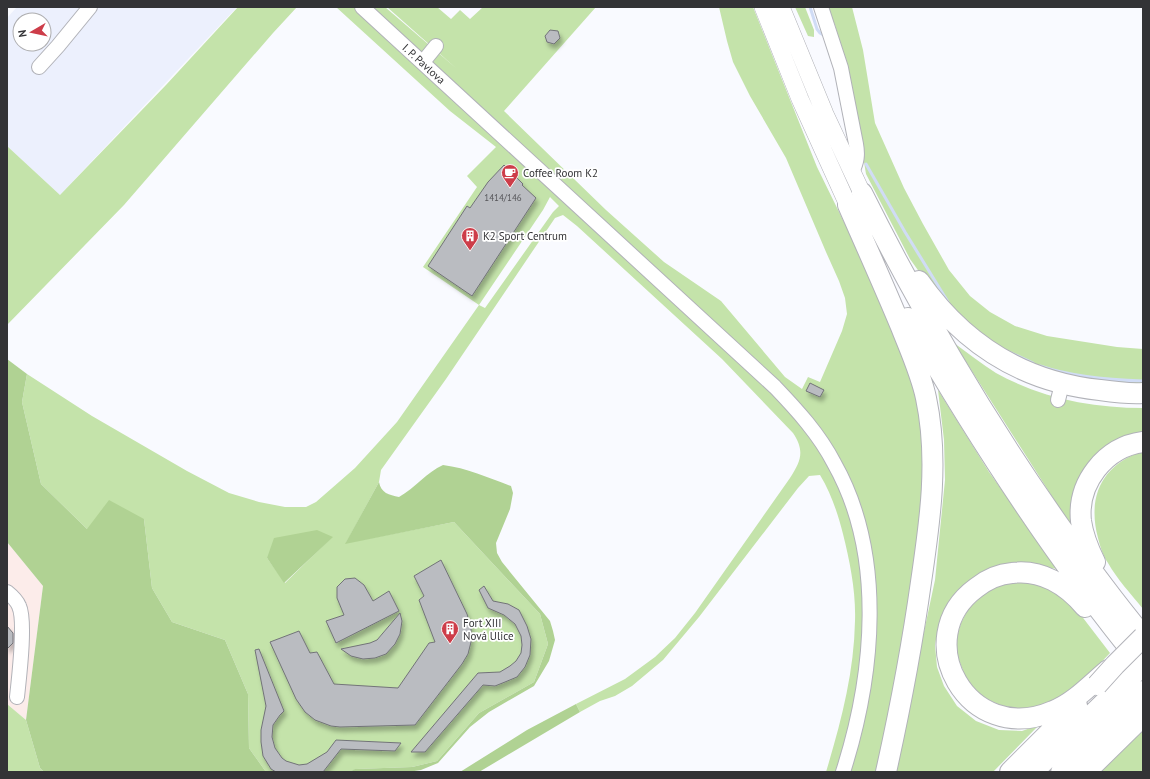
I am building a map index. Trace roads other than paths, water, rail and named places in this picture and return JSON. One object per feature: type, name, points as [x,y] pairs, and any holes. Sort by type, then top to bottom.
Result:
[{"type":"highway","points":[[855,199],[916,277],[928,295],[949,318],[998,358],[1060,392],[1143,393]]},
{"type":"highway","points":[[855,199],[911,288],[988,420],[1084,559],[1140,632]]},
{"type":"highway","points":[[855,199],[896,296],[971,424],[1018,497],[1142,664]]},
{"type":"highway","points":[[855,199],[896,316],[918,371],[926,399],[934,460],[925,555],[918,603],[909,658],[886,772]]},
{"type":"highway","points":[[1140,632],[1094,561],[1083,530],[1081,512],[1085,489],[1091,476],[1103,461],[1119,449],[1128,445],[1143,442]]},
{"type":"highway","points":[[1115,704],[1063,706],[1040,716],[1028,719],[1014,719],[999,716],[978,706],[965,694],[955,680],[951,671],[948,654],[947,642],[949,628],[962,602],[970,592],[990,579],[1004,574],[1017,572],[1039,575],[1056,582],[1074,594],[1117,644],[1142,664]]},
{"type":"highway","points":[[1100,772],[1115,704],[1115,665],[1140,632]]},
{"type":"highway","points":[[1061,772],[1115,704],[1142,664]]},
{"type":"highway","points":[[1010,772],[1115,704],[1143,691]]},
{"type":"highway","points":[[1033,772],[1115,704]]},
{"type":"highway","points":[[1086,772],[1115,704]]},
{"type":"main road","points":[[762,7],[797,91],[855,199]]},
{"type":"main road","points":[[781,7],[814,89],[852,172],[855,199]]},
{"type":"street","points":[[39,67],[90,7]]},
{"type":"street","name":"I. P. Pavlova","points":[[362,7],[775,387],[794,406],[835,463],[848,492],[861,532],[869,597],[868,648],[860,709],[843,772]]},
{"type":"street","points":[[821,7],[841,68],[853,129],[857,163],[852,172]]},
{"type":"street","points":[[422,62],[436,46]]},
{"type":"street","points":[[7,592],[20,607],[21,616],[17,697]]},
{"type":"street","points":[[7,682],[19,674]]},
{"type":"waterway","points":[[810,7],[817,29],[825,36]]},
{"type":"waterway","points":[[866,164],[905,232],[948,302]]},
{"type":"waterway","points":[[1009,352],[1033,363]]},
{"type":"waterway","points":[[1040,366],[1065,373],[1091,377],[1143,381]]},
{"type":"place","name":"Coffee Room K2","points":[[510,188]]},
{"type":"place","name":"K2 Sport Centrum","points":[[470,251]]},
{"type":"place","name":"Fort XIII Nová Ulice","points":[[450,644]]}]
